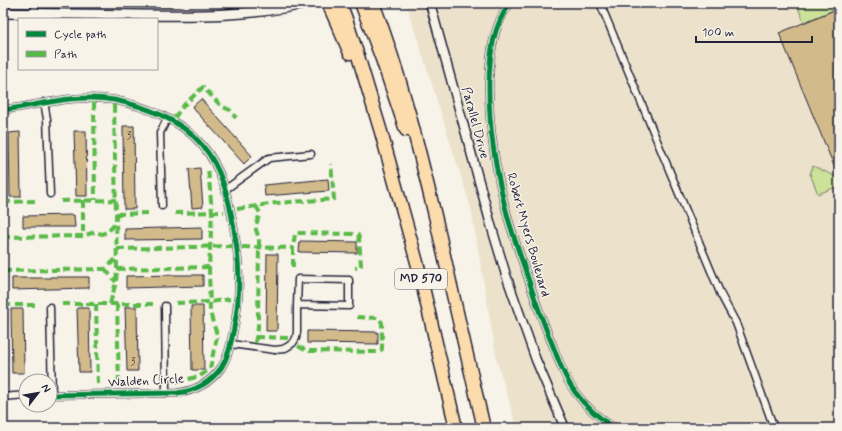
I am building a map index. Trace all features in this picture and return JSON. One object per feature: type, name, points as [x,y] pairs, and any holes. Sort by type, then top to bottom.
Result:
[{"type":"highway","points":[[328,3],[341,20]]},
{"type":"highway","name":"MD 570","points":[[340,3],[341,20],[381,132],[418,266],[456,428]]},
{"type":"highway","name":"MD 570","points":[[369,7],[383,62],[398,105],[446,266],[484,428]]},
{"type":"main road","points":[[3,13],[229,15],[268,11],[308,3]]},
{"type":"street","points":[[35,3],[35,13]]},
{"type":"street","name":"Parallel Drive","points":[[430,3],[506,275],[536,360],[565,428]]},
{"type":"street","name":"Robert Myers Boulevard","points":[[510,3],[494,34],[490,64],[489,96],[490,119],[497,168],[508,218],[540,314],[566,378],[587,406],[600,418],[616,428]]},
{"type":"street","points":[[600,3],[720,293],[736,323],[774,428]]},
{"type":"street","name":"Walden Circle","points":[[3,110],[74,98],[105,98],[149,110],[188,132],[203,146],[217,168],[226,190],[231,211],[240,275],[238,304],[231,344],[221,368],[207,382],[188,391],[166,393],[58,395]]},
{"type":"street","points":[[44,102],[47,120],[50,194]]},
{"type":"street","points":[[162,206],[160,133],[167,119]]},
{"type":"street","points":[[226,190],[269,158],[311,154]]},
{"type":"street","points":[[231,344],[275,350],[287,347],[293,343],[296,338],[297,304],[298,279],[349,280],[349,306],[297,304]]},
{"type":"street","points":[[165,306],[166,393]]},
{"type":"street","points":[[50,307],[51,373]]},
{"type":"street","points":[[3,397],[18,396]]},
{"type":"shaded area","points":[[406,3],[839,3],[839,428],[517,428],[497,361],[471,208]]},
{"type":"green space","points":[[42,3],[173,3],[173,7],[46,5]]},
{"type":"green space","points":[[796,3],[839,3],[839,8],[804,22]]},
{"type":"green space","points":[[813,166],[839,178],[839,186],[818,194],[810,174]]},
{"type":"building","points":[[839,8],[839,178],[779,33]]},
{"type":"building","points":[[201,99],[252,156],[244,164],[192,107]]},
{"type":"building","points":[[123,126],[134,126],[135,209],[124,209]]},
{"type":"building","points":[[74,131],[86,131],[87,196],[76,196]]},
{"type":"building","points":[[20,132],[21,197],[10,197],[9,133]]},
{"type":"building","points":[[200,168],[203,207],[192,208],[189,169]]},
{"type":"building","points":[[328,179],[329,191],[265,196],[264,185]]},
{"type":"building","points":[[74,215],[75,227],[23,227],[23,216]]},
{"type":"building","points":[[202,227],[202,239],[125,240],[125,229]]},
{"type":"building","points":[[300,241],[357,242],[357,253],[299,252]]},
{"type":"building","points":[[267,254],[278,254],[277,331],[266,331]]},
{"type":"building","points":[[203,275],[203,286],[126,288],[126,276]]},
{"type":"building","points":[[89,277],[89,288],[12,290],[12,278]]},
{"type":"building","points":[[191,306],[203,306],[204,370],[192,370]]},
{"type":"building","points":[[125,307],[137,307],[138,371],[127,371]]},
{"type":"building","points":[[77,308],[89,308],[90,372],[79,372]]},
{"type":"building","points":[[11,309],[23,309],[24,373],[12,373]]},
{"type":"building","points":[[307,331],[378,332],[378,344],[307,343]]},
{"type":"marked path","points":[[174,118],[184,105],[203,87],[221,106],[230,110],[236,118]]},
{"type":"marked path","points":[[94,102],[95,200]]},
{"type":"marked path","points":[[110,304],[116,282],[117,269],[114,105]]},
{"type":"marked path","points":[[237,209],[276,203],[334,199],[331,164]]},
{"type":"marked path","points":[[177,382],[200,376],[210,369],[217,338],[210,312],[209,267],[212,212],[208,168]]},
{"type":"marked path","points":[[83,200],[83,236]]},
{"type":"marked path","points":[[61,201],[116,200]]},
{"type":"marked path","points":[[3,202],[37,201]]},
{"type":"marked path","points":[[255,343],[258,328],[259,247],[259,238],[256,225],[260,213],[256,206]]},
{"type":"marked path","points":[[175,213],[224,212]]},
{"type":"marked path","points":[[116,214],[151,213]]},
{"type":"marked path","points":[[3,237],[83,236],[95,232],[102,234],[109,231],[116,221]]},
{"type":"marked path","points":[[293,267],[295,234],[300,233],[358,235],[361,265],[360,267],[355,268]]},
{"type":"marked path","points":[[117,249],[232,246]]},
{"type":"marked path","points":[[3,247],[5,388]]},
{"type":"marked path","points":[[242,247],[293,248]]},
{"type":"marked path","points":[[3,271],[105,269],[117,258]]},
{"type":"marked path","points":[[117,269],[209,267]]},
{"type":"marked path","points":[[105,269],[116,282]]},
{"type":"marked path","points":[[176,303],[210,302],[230,299]]},
{"type":"marked path","points":[[62,304],[153,304]]},
{"type":"marked path","points":[[96,304],[98,386]]},
{"type":"marked path","points":[[117,304],[119,386]]},
{"type":"marked path","points":[[3,305],[38,305]]},
{"type":"marked path","points":[[298,346],[309,351],[379,352],[382,349],[382,323],[380,319],[356,317]]},
{"type":"marked path","points":[[256,337],[291,338]]},
{"type":"cycle path","points":[[510,3],[496,30],[490,60],[489,81],[491,133],[496,167],[508,218],[537,306],[565,376],[571,387],[584,403],[599,417],[615,428]]},
{"type":"cycle path","points":[[3,110],[58,100],[100,98],[138,106],[162,115],[184,128],[209,154],[220,174],[230,206],[238,254],[239,290],[231,344],[226,359],[217,373],[202,385],[177,393],[58,395]]}]
